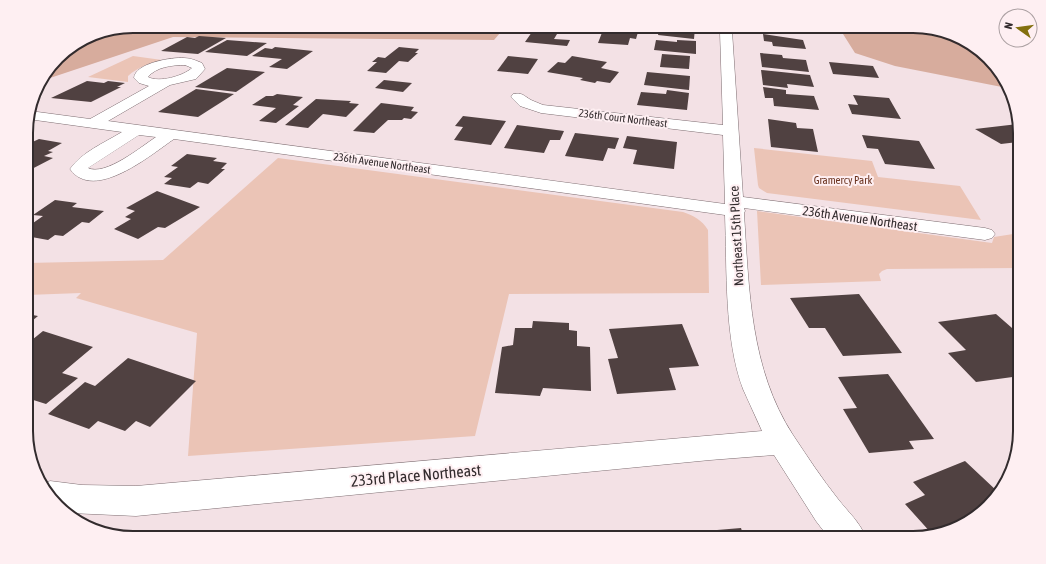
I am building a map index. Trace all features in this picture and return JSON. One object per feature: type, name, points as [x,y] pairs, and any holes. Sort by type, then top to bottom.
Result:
[{"type":"street","name":"Northeast 15th Place","points":[[726,33],[740,303],[746,351],[756,388],[782,442],[827,510],[844,531]]},
{"type":"street","points":[[92,124],[166,82]]},
{"type":"street","name":"236th Court Northeast","points":[[518,97],[525,103],[541,109],[731,131]]},
{"type":"street","name":"236th Avenue Northeast","points":[[34,117],[735,206],[984,234]]},
{"type":"street","points":[[136,130],[84,162],[80,166],[79,170],[86,174],[94,175],[121,168],[170,135]]},
{"type":"street","name":"233rd Place Northeast","points":[[58,497],[82,500],[136,501],[702,448],[782,442]]},
{"type":"green space","points":[[133,56],[162,60],[136,70],[128,76],[128,82],[88,77]]},
{"type":"green space","name":"Gramercy Park","points":[[754,148],[872,161],[878,177],[960,186],[981,220],[767,193],[759,188],[758,185]]},
{"type":"green space","points":[[278,158],[683,212],[697,219],[708,230],[709,293],[509,294],[475,436],[188,456],[197,333],[76,298],[81,293],[33,295],[33,263],[163,260]]},
{"type":"green space","points":[[757,211],[992,243],[994,237],[1013,234],[1013,268],[887,269],[879,274],[881,281],[761,285]]},
{"type":"shaded area","points":[[126,33],[500,33],[494,40],[173,37],[49,78],[62,62],[77,50],[101,38]]},
{"type":"shaded area","points":[[842,33],[913,33],[939,36],[963,46],[984,62],[1002,87],[895,66],[855,53]]},
{"type":"building","points":[[531,33],[557,34],[554,39],[570,40],[567,46],[525,42]]},
{"type":"building","points":[[602,33],[638,33],[636,39],[630,38],[628,45],[598,43]]},
{"type":"building","points":[[658,33],[695,33],[694,39],[658,35]]},
{"type":"building","points":[[763,34],[803,40],[806,49],[773,46],[772,42],[764,41]]},
{"type":"building","points":[[199,36],[226,38],[198,54],[161,51],[187,37],[195,38]]},
{"type":"building","points":[[227,40],[267,43],[247,56],[205,52]]},
{"type":"building","points":[[656,40],[677,42],[677,40],[696,41],[696,54],[654,50]]},
{"type":"building","points":[[275,47],[313,51],[287,69],[269,67],[282,59],[252,56],[265,48],[272,49]]},
{"type":"building","points":[[399,47],[419,49],[415,53],[418,53],[408,62],[399,61],[386,73],[367,71],[377,62],[372,62],[378,57],[385,58]]},
{"type":"building","points":[[760,53],[782,55],[783,58],[806,60],[809,72],[762,67]]},
{"type":"building","points":[[662,54],[690,56],[689,69],[660,67]]},
{"type":"building","points":[[508,56],[538,59],[528,74],[497,71]]},
{"type":"building","points":[[572,56],[607,62],[601,68],[619,72],[610,83],[597,81],[595,83],[580,80],[583,78],[547,72],[558,62],[565,63]]},
{"type":"building","points":[[829,62],[873,66],[879,78],[833,74]]},
{"type":"building","points":[[227,68],[265,72],[236,92],[195,87]]},
{"type":"building","points":[[761,70],[810,75],[814,87],[787,84],[788,88],[763,85]]},
{"type":"building","points":[[647,72],[690,76],[689,90],[644,85]]},
{"type":"building","points":[[384,80],[412,83],[403,92],[375,88]]},
{"type":"building","points":[[87,81],[125,83],[117,87],[121,87],[91,102],[51,98]]},
{"type":"building","points":[[763,87],[786,90],[786,94],[814,96],[819,110],[774,106],[773,98],[765,98]]},
{"type":"building","points":[[196,89],[234,94],[198,117],[158,112]]},
{"type":"building","points":[[667,90],[689,93],[687,110],[637,105],[641,92],[666,94]]},
{"type":"building","points":[[277,94],[303,97],[293,105],[299,106],[276,123],[259,121],[276,108],[252,105],[266,96],[273,96]]},
{"type":"building","points":[[853,95],[889,98],[901,119],[852,114],[848,104],[858,105]]},
{"type":"building","points":[[316,99],[351,101],[349,103],[359,104],[346,117],[323,114],[308,128],[285,125]]},
{"type":"building","points":[[381,103],[414,107],[411,111],[418,112],[411,119],[404,118],[402,120],[388,120],[374,133],[353,131]]},
{"type":"building","points":[[463,116],[506,121],[491,145],[454,140],[463,127],[455,126]]},
{"type":"building","points":[[768,119],[796,123],[797,128],[813,129],[818,152],[771,147]]},
{"type":"building","points":[[517,125],[564,131],[560,140],[550,140],[544,153],[504,148]]},
{"type":"building","points":[[1012,125],[1013,143],[1001,144],[975,129]]},
{"type":"building","points":[[575,133],[619,138],[615,149],[608,148],[603,161],[565,156]]},
{"type":"building","points":[[862,135],[919,141],[935,169],[885,164],[878,149],[867,148]]},
{"type":"building","points":[[627,136],[677,142],[674,169],[633,164],[637,150],[623,148]]},
{"type":"building","points":[[39,139],[62,143],[48,151],[53,152],[44,156],[53,158],[33,168],[33,142]]},
{"type":"building","points":[[187,154],[217,158],[213,161],[227,163],[221,169],[225,169],[208,184],[198,182],[190,188],[164,184],[172,178],[164,177],[178,167],[171,166]]},
{"type":"building","points":[[157,191],[200,207],[165,228],[158,227],[138,239],[114,229],[131,219],[125,217],[135,211],[126,208]]},
{"type":"building","points":[[55,200],[77,203],[72,207],[104,211],[89,223],[82,222],[63,236],[55,235],[48,240],[33,237],[33,223],[43,216],[33,215]]},
{"type":"building","points":[[859,294],[902,353],[843,356],[825,328],[809,328],[790,298]]},
{"type":"building","points":[[996,314],[1013,329],[1013,377],[976,382],[948,353],[966,350],[938,322]]},
{"type":"building","points":[[33,315],[38,316],[33,320]]},
{"type":"building","points":[[533,321],[569,323],[569,330],[577,331],[577,346],[590,347],[591,391],[543,388],[540,396],[495,393],[502,347],[513,345],[515,328],[532,328]]},
{"type":"building","points":[[682,324],[699,366],[669,368],[676,390],[617,394],[608,359],[618,358],[609,329]]},
{"type":"building","points":[[43,331],[93,347],[62,373],[78,378],[46,404],[33,400],[33,339]]},
{"type":"building","points":[[128,358],[196,381],[150,427],[136,421],[125,431],[98,421],[89,429],[48,414],[85,382],[95,386]]},
{"type":"building","points":[[888,374],[934,439],[909,441],[914,449],[869,453],[843,409],[857,408],[838,377]]},
{"type":"building","points":[[965,461],[995,489],[979,506],[969,514],[945,526],[928,530],[905,504],[925,495],[913,482]]},
{"type":"building","points":[[741,528],[742,531],[705,531]]}]
